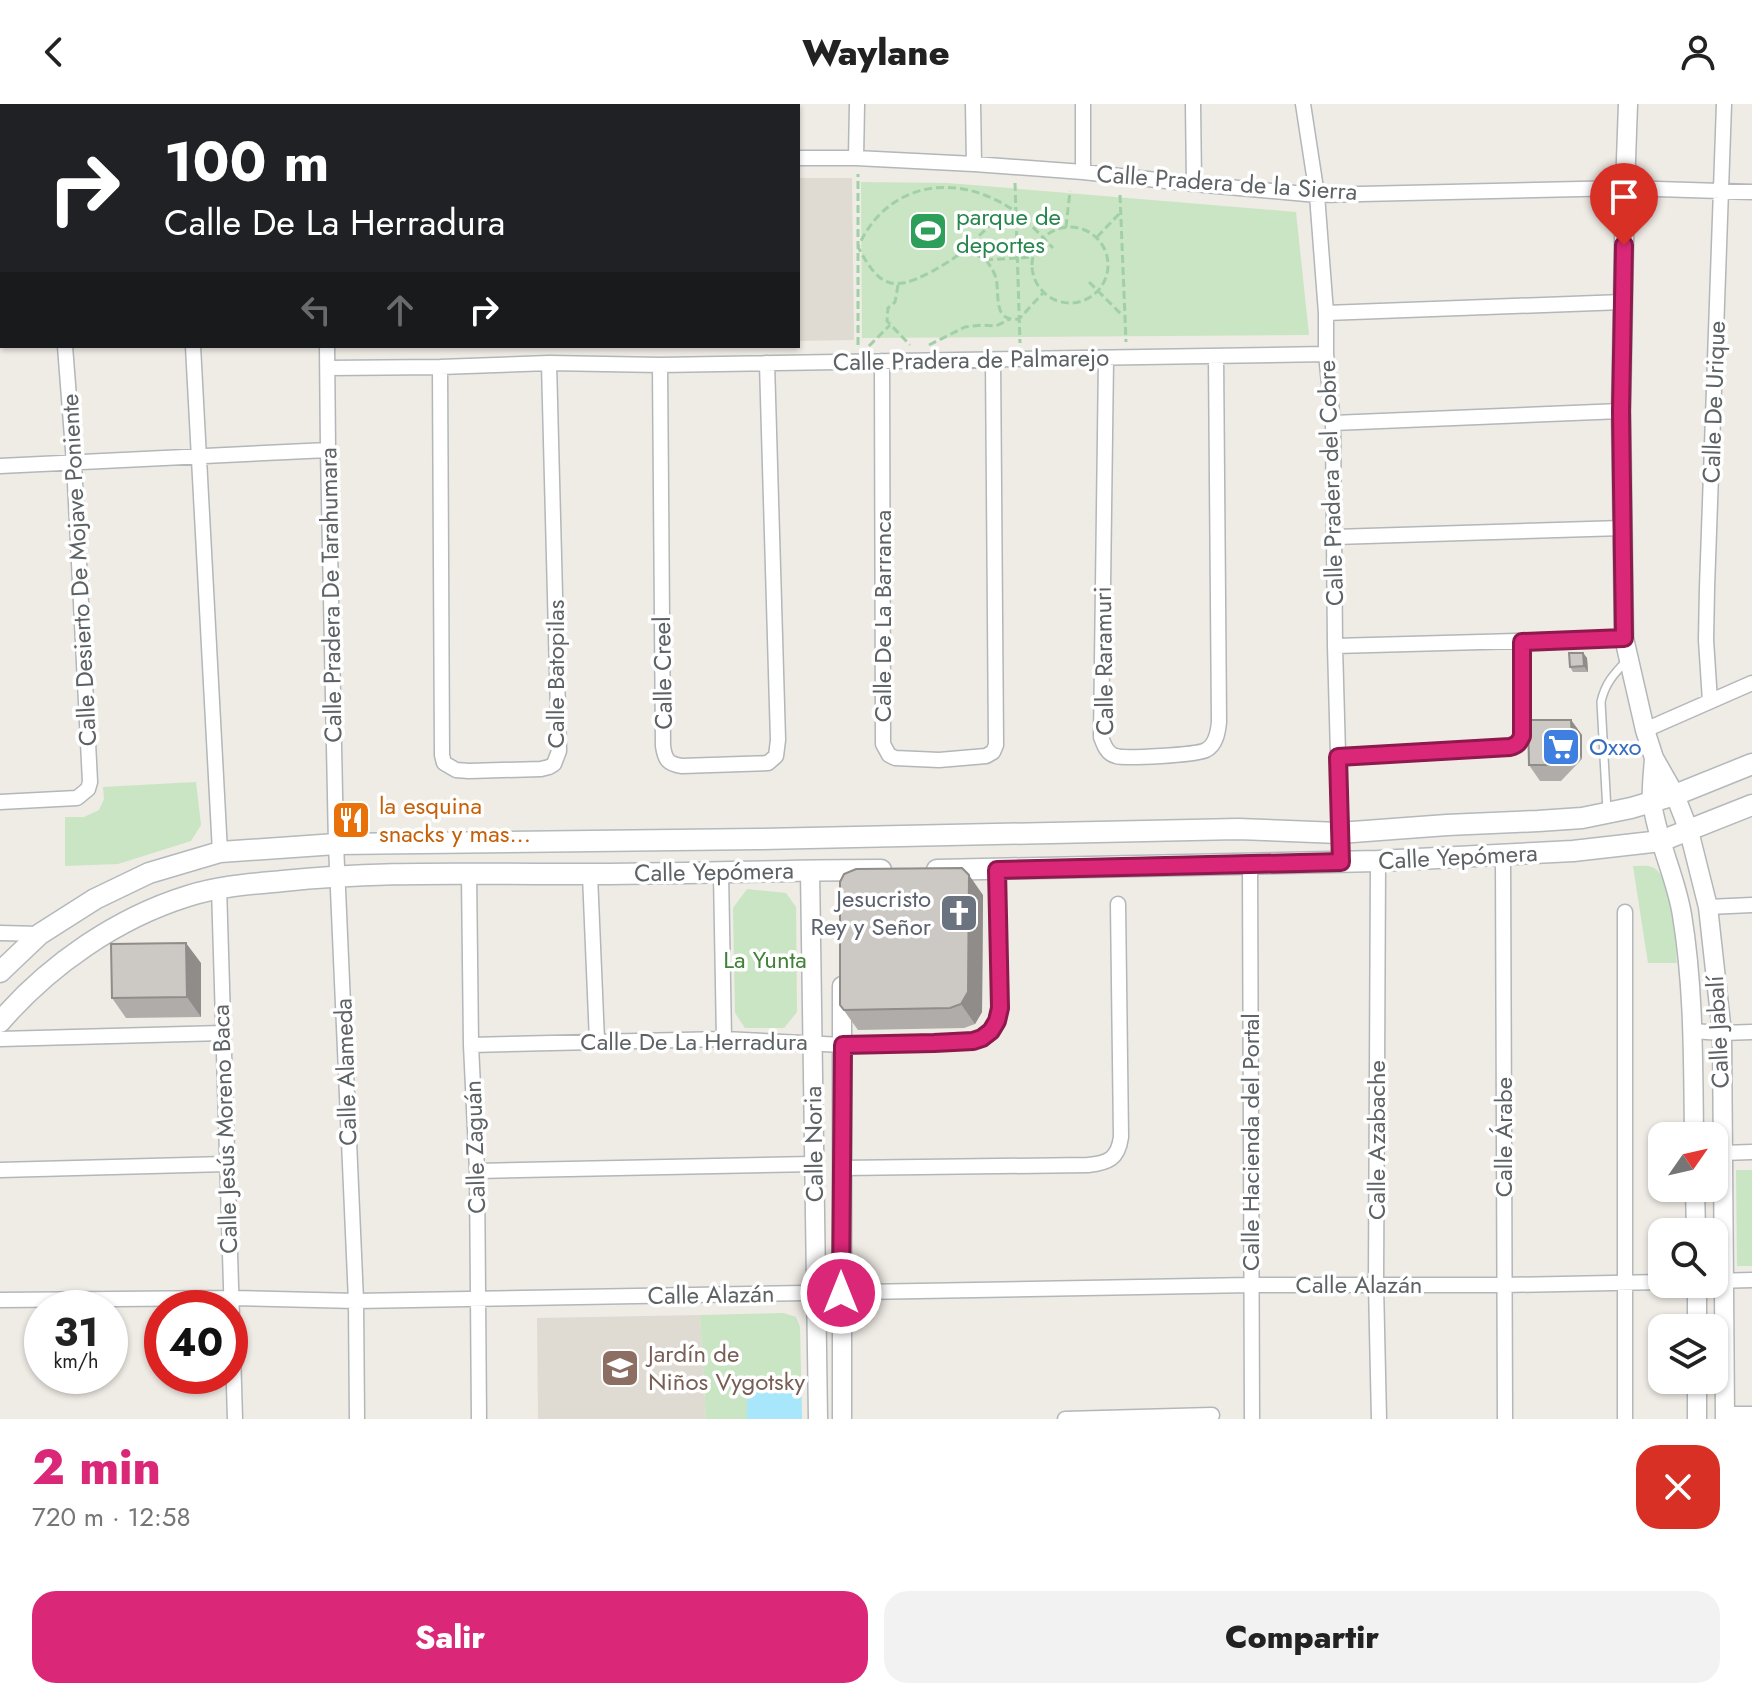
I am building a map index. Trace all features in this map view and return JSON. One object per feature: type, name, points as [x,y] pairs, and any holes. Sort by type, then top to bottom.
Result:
[{"type":"main road","name":"Calle Yepómera","points":[[0,972],[40,934],[95,899],[149,873],[220,852],[336,844],[1238,829],[1339,833],[1582,818],[1675,795],[1752,764]]},
{"type":"main road","name":"Calle Yepómera","points":[[0,1022],[35,986],[73,955],[115,928],[156,908],[219,887],[339,875],[590,875],[810,870],[842,878],[912,870],[1503,856],[1661,841],[1752,805]]},
{"type":"street","points":[[856,158],[857,104]]},
{"type":"street","points":[[973,104],[974,164]]},
{"type":"street","points":[[1083,104],[1083,172]]},
{"type":"street","points":[[1193,104],[1194,184]]},
{"type":"street","name":"Calle Pradera del Cobre","points":[[1303,104],[1317,195],[1333,423],[1341,862]]},
{"type":"street","points":[[1628,104],[1621,411],[1624,638],[1654,758]]},
{"type":"street","name":"Calle De Urique","points":[[1710,701],[1707,588],[1724,104]]},
{"type":"street","name":"Calle Pradera de la Sierra","points":[[800,158],[974,164],[1317,195],[1625,188],[1752,192]]},
{"type":"street","points":[[1326,313],[1623,302]]},
{"type":"street","name":"Calle Desierto De Mojave Poniente","points":[[0,802],[69,800],[88,789],[90,771],[65,348]]},
{"type":"street","points":[[193,348],[220,852]]},
{"type":"street","name":"Calle Pradera De Tarahumara","points":[[327,348],[336,844]]},
{"type":"street","name":"Calle Pradera de Palmarejo","points":[[328,368],[1326,354]]},
{"type":"street","name":"Calle Raramuri","points":[[1106,359],[1101,737],[1108,752],[1121,757],[1206,750],[1218,733],[1216,356]]},
{"type":"street","name":"Calle De La Barranca","points":[[882,361],[883,744],[889,755],[895,758],[939,760],[986,756],[993,752],[996,745],[993,360]]},
{"type":"street","name":"Calle Batopilas","points":[[440,367],[444,763],[456,770],[541,769],[549,767],[557,758],[560,742],[549,363]]},
{"type":"street","name":"Calle Creel","points":[[660,365],[663,746],[669,763],[682,766],[768,763],[776,756],[767,363]]},
{"type":"street","points":[[1333,423],[1621,411]]},
{"type":"street","points":[[0,466],[328,450]]},
{"type":"street","points":[[1335,537],[1622,528]]},
{"type":"street","points":[[1335,646],[1624,638]]},
{"type":"street","points":[[1338,757],[1516,745],[1522,736],[1522,642]]},
{"type":"street","points":[[1645,730],[1752,683]]},
{"type":"street","name":"Calle Jabalí","points":[[1654,758],[1675,795],[1689,831],[1708,907],[1722,1033],[1722,1122]]},
{"type":"street","name":"Calle Jabalí","points":[[1654,758],[1652,802],[1676,884],[1690,979],[1694,1122]]},
{"type":"street","name":"Calle Alameda","points":[[336,844],[356,1301],[357,1419]]},
{"type":"street","name":"Calle Árabe","points":[[1503,856],[1505,1419]]},
{"type":"street","name":"Calle Azabache","points":[[1378,861],[1376,1285],[1379,1419]]},
{"type":"street","name":"Calle Hacienda del Portal","points":[[1250,864],[1252,1419]]},
{"type":"street","name":"Calle Noria","points":[[810,870],[818,1419]]},
{"type":"street","name":"Calle De La Herradura","points":[[471,1045],[724,1039],[843,1045],[962,1042],[982,1038],[997,1021],[1000,1008],[997,870]]},
{"type":"street","points":[[721,873],[724,1039]]},
{"type":"street","name":"Calle Zaguán","points":[[469,874],[471,1045],[477,1171],[479,1419]]},
{"type":"street","points":[[590,875],[597,1041]]},
{"type":"street","name":"Calle Jesús Moreno Baca","points":[[219,887],[230,1290]]},
{"type":"street","points":[[842,1168],[1088,1165],[1104,1163],[1116,1155],[1121,1137],[1118,904]]},
{"type":"street","points":[[1708,907],[1752,905]]},
{"type":"street","points":[[1625,912],[1625,1419]]},
{"type":"street","points":[[0,933],[40,934]]},
{"type":"street","name":"Calle Noria","points":[[842,965],[842,1419]]},
{"type":"street","points":[[1692,1031],[1752,1032]]},
{"type":"street","points":[[0,1039],[223,1033]]},
{"type":"street","points":[[1728,1153],[1752,1152]]},
{"type":"street","points":[[0,1170],[226,1164]]},
{"type":"street","points":[[477,1171],[814,1164]]},
{"type":"street","points":[[1728,1281],[1752,1280]]},
{"type":"street","name":"Calle Alazán","points":[[248,1298],[356,1301],[1251,1285],[1648,1282]]},
{"type":"street","name":"Calle Jabalí","points":[[1720,1298],[1725,1417]]},
{"type":"street","name":"Calle Alazán","points":[[0,1300],[144,1299]]},
{"type":"street","name":"Calle Jesús Moreno Baca","points":[[234,1394],[235,1419]]},
{"type":"street","points":[[1697,1394],[1697,1419]]},
{"type":"street","points":[[1725,1417],[1752,1414]]},
{"type":"street","points":[[1065,1419],[1212,1415]]},
{"type":"street","points":[[228,1419],[235,1419]]},
{"type":"lane","points":[[1607,813],[1601,702],[1604,689],[1629,658]]},
{"type":"path","points":[[1014,167],[1020,359]]},
{"type":"path","points":[[858,174],[858,345]]},
{"type":"path","points":[[858,247],[865,231],[900,197],[935,187],[960,188],[999,202],[1015,211],[1053,248]]},
{"type":"path","points":[[1066,227],[1070,191]]},
{"type":"path","points":[[1120,195],[1127,358]]},
{"type":"path","points":[[858,247],[869,267],[887,282],[898,285],[911,282],[953,259],[989,226],[1015,211]]},
{"type":"path","points":[[1096,237],[1119,214]]},
{"type":"path","points":[[1066,227],[1082,229],[1096,237],[1108,264],[1107,274],[1098,291],[1072,303],[1062,302],[1044,292],[1034,276],[1033,257],[1043,238],[1066,227]]},
{"type":"path","points":[[963,251],[986,260],[995,273],[998,304],[1001,313],[1010,319],[1019,319],[1044,292]]},
{"type":"path","points":[[986,260],[1033,257]]},
{"type":"path","points":[[1089,282],[1124,317]]},
{"type":"path","points":[[898,285],[895,302],[888,308],[887,321],[910,345]]},
{"type":"path","points":[[929,345],[965,327],[996,326],[1010,319]]},
{"type":"path","points":[[869,346],[890,325]]},
{"type":"shaded area","points":[[800,178],[852,178],[854,340],[800,341]]},
{"type":"shaded area","name":"Jardín de Niños Vygotsky","points":[[700,1315],[706,1419],[538,1419],[537,1318]]},
{"type":"green space","points":[[861,182],[948,183],[1296,212],[1309,335],[862,338]]},
{"type":"green space","points":[[196,782],[201,825],[191,841],[118,864],[65,866],[65,817],[84,817],[99,810],[104,799],[103,787]]},
{"type":"green space","points":[[1633,866],[1652,867],[1660,873],[1665,883],[1672,910],[1677,963],[1648,963]]},
{"type":"green space","name":"La Yunta","points":[[747,889],[786,893],[796,907],[797,1012],[784,1028],[745,1028],[735,1013],[733,908]]},
{"type":"green space","points":[[1736,1170],[1752,1170],[1752,1266],[1737,1266]]},
{"type":"green space","points":[[784,1313],[796,1317],[800,1327],[802,1419],[706,1419],[700,1315]]},
{"type":"water","points":[[801,1385],[802,1419],[747,1419],[747,1386]]},
{"type":"building","points":[[1569,653],[1583,653],[1584,666],[1570,667]]},
{"type":"building","points":[[1528,720],[1571,720],[1572,743],[1550,765],[1529,765]]},
{"type":"building","points":[[962,868],[969,875],[968,992],[961,1004],[950,1008],[844,1010],[840,1005],[840,882],[844,874],[856,869]]},
{"type":"building","points":[[186,943],[187,997],[112,998],[111,944]]},
{"type":"place","name":"parque de deportes","points":[[928,231]]},
{"type":"place","name":"Oxxo","points":[[1561,747]]},
{"type":"place","name":"la esquina snacks y mas...","points":[[351,820]]},
{"type":"place","name":"Jesucristo Rey y Señor","points":[[959,913]]},
{"type":"place","name":"Jardín de Niños Vygotsky","points":[[620,1368]]},
{"type":"route","points":[[841,1293],[843,1045],[973,1041],[991,1031],[1000,1008],[997,870],[1341,862],[1338,757],[1516,745],[1522,736],[1522,642],[1624,638],[1621,411],[1624,245]]}]
